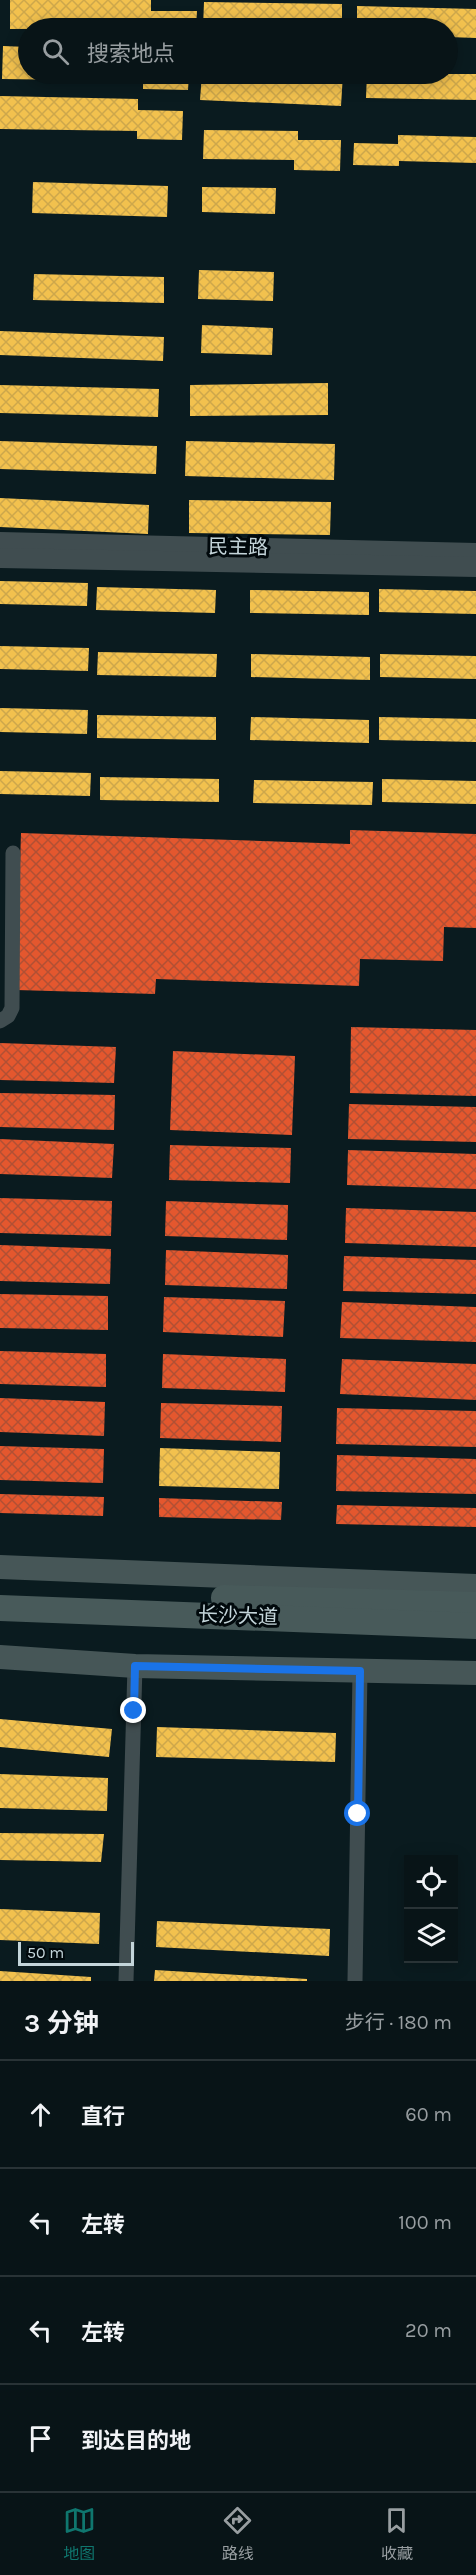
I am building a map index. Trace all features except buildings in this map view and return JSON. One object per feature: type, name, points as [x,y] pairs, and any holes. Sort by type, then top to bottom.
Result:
[{"type":"highway","name":"长沙大道","points":[[0,1591],[476,1605]]},
{"type":"highway","name":"长沙大道","points":[[0,1608],[476,1626]]},
{"type":"main road","points":[[0,1567],[476,1586]]},
{"type":"main road","points":[[0,1657],[135,1666],[476,1672]]},
{"type":"street","name":"民主路","points":[[0,542],[476,553]]},
{"type":"street","name":"民主路","points":[[0,558],[476,567]]},
{"type":"street","points":[[0,1021],[8,1016],[12,1008],[13,853]]},
{"type":"street","points":[[126,1981],[135,1666]]},
{"type":"street","points":[[355,1981],[360,1671]]},
{"type":"route","points":[[134,1711],[135,1666],[360,1671],[358,1814]]}]
